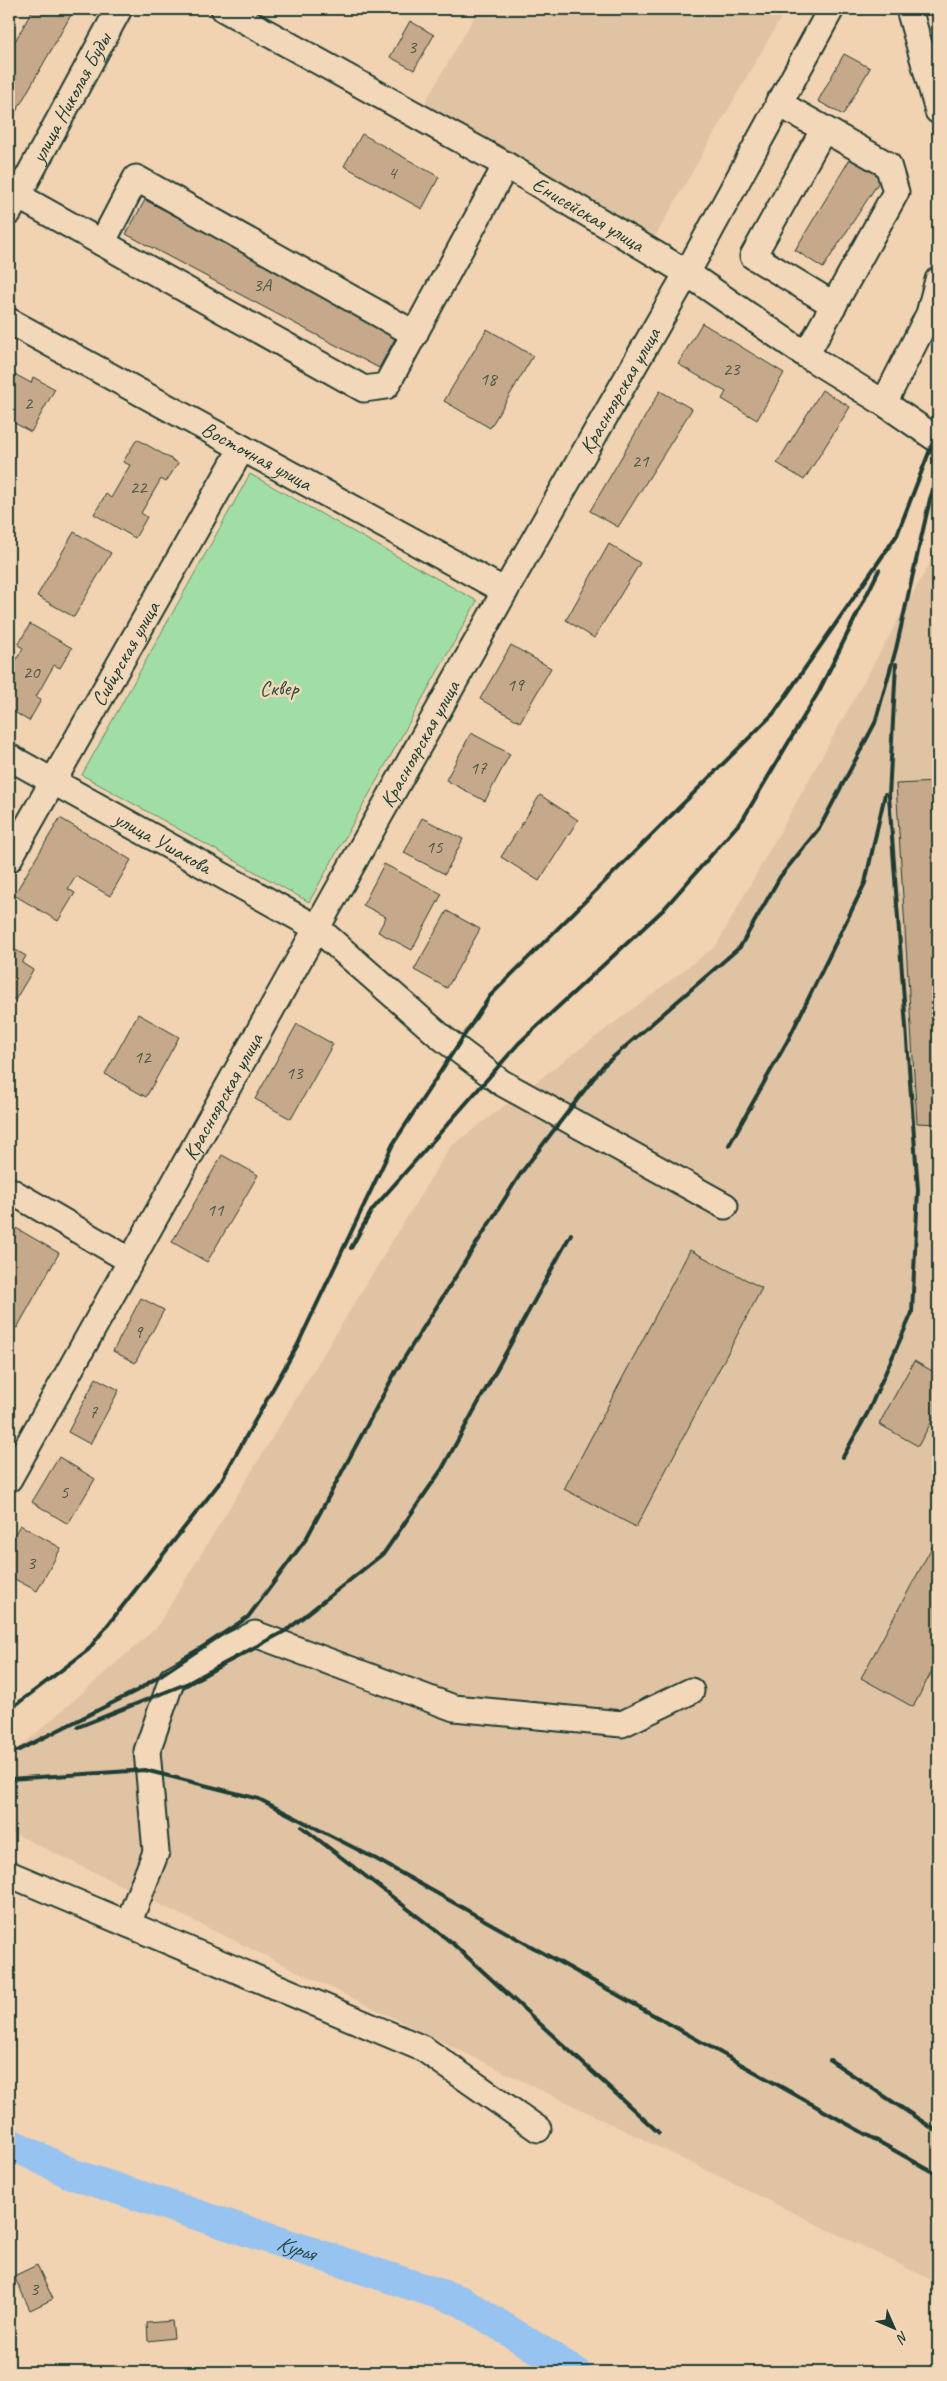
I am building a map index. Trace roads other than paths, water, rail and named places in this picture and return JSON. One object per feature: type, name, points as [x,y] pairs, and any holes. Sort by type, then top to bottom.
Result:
[{"type":"street","name":"улица Николая Буды","points":[[13,204],[119,9]]},
{"type":"street","name":"Енисейская улица","points":[[224,9],[506,165],[687,273],[806,355],[884,403],[938,440]]},
{"type":"street","name":"Красноярская улица","points":[[9,1479],[505,591],[687,273],[778,103],[831,9]]},
{"type":"street","points":[[909,9],[938,111]]},
{"type":"street","points":[[778,103],[888,165],[896,192],[806,355]]},
{"type":"street","points":[[824,129],[753,256],[834,305]]},
{"type":"street","points":[[13,204],[102,244],[364,389],[386,386],[506,165]]},
{"type":"street","points":[[102,244],[136,178],[415,334]]},
{"type":"street","points":[[884,403],[934,310],[938,280]]},
{"type":"street","name":"Восточная улица","points":[[9,321],[505,591]]},
{"type":"street","name":"Сибирская улица","points":[[9,858],[242,448]]},
{"type":"street","name":"улица Ушакова","points":[[9,757],[317,928],[440,1036],[502,1083],[724,1206]]},
{"type":"street","points":[[9,1190],[131,1261]]},
{"type":"street","points":[[128,1924],[156,1852],[147,1751],[172,1679],[255,1634],[454,1708],[622,1724],[691,1691]]},
{"type":"street","points":[[9,1874],[424,2049],[538,2129]]},
{"type":"waterway","name":"Курья","points":[[9,2143],[72,2174],[461,2301],[575,2372]]},
{"type":"railway","points":[[9,1710],[88,1650],[221,1481],[297,1346],[393,1144],[490,996],[774,713],[897,535],[938,429]]},
{"type":"railway","points":[[9,1755],[138,1690],[248,1617],[306,1539],[396,1371],[521,1173],[603,1066],[740,947],[780,877],[820,827],[875,723],[896,649],[930,499],[938,476]]},
{"type":"railway","points":[[351,1248],[372,1210],[519,1043],[663,910],[743,819],[819,691],[879,570]]},
{"type":"railway","points":[[843,1457],[868,1412],[912,1313],[918,1190],[889,796],[896,664]]},
{"type":"railway","points":[[729,1145],[788,1040],[865,883],[885,794]]},
{"type":"railway","points":[[78,1727],[188,1683],[287,1630],[384,1553],[442,1469],[571,1234]]},
{"type":"railway","points":[[9,1779],[145,1770],[259,1799],[376,1859],[938,2175]]},
{"type":"railway","points":[[302,1827],[452,1943],[659,2133]]},
{"type":"railway","points":[[830,2060],[938,2132]]},
{"type":"park label","name":"Сквер","points":[[279,688]]}]
